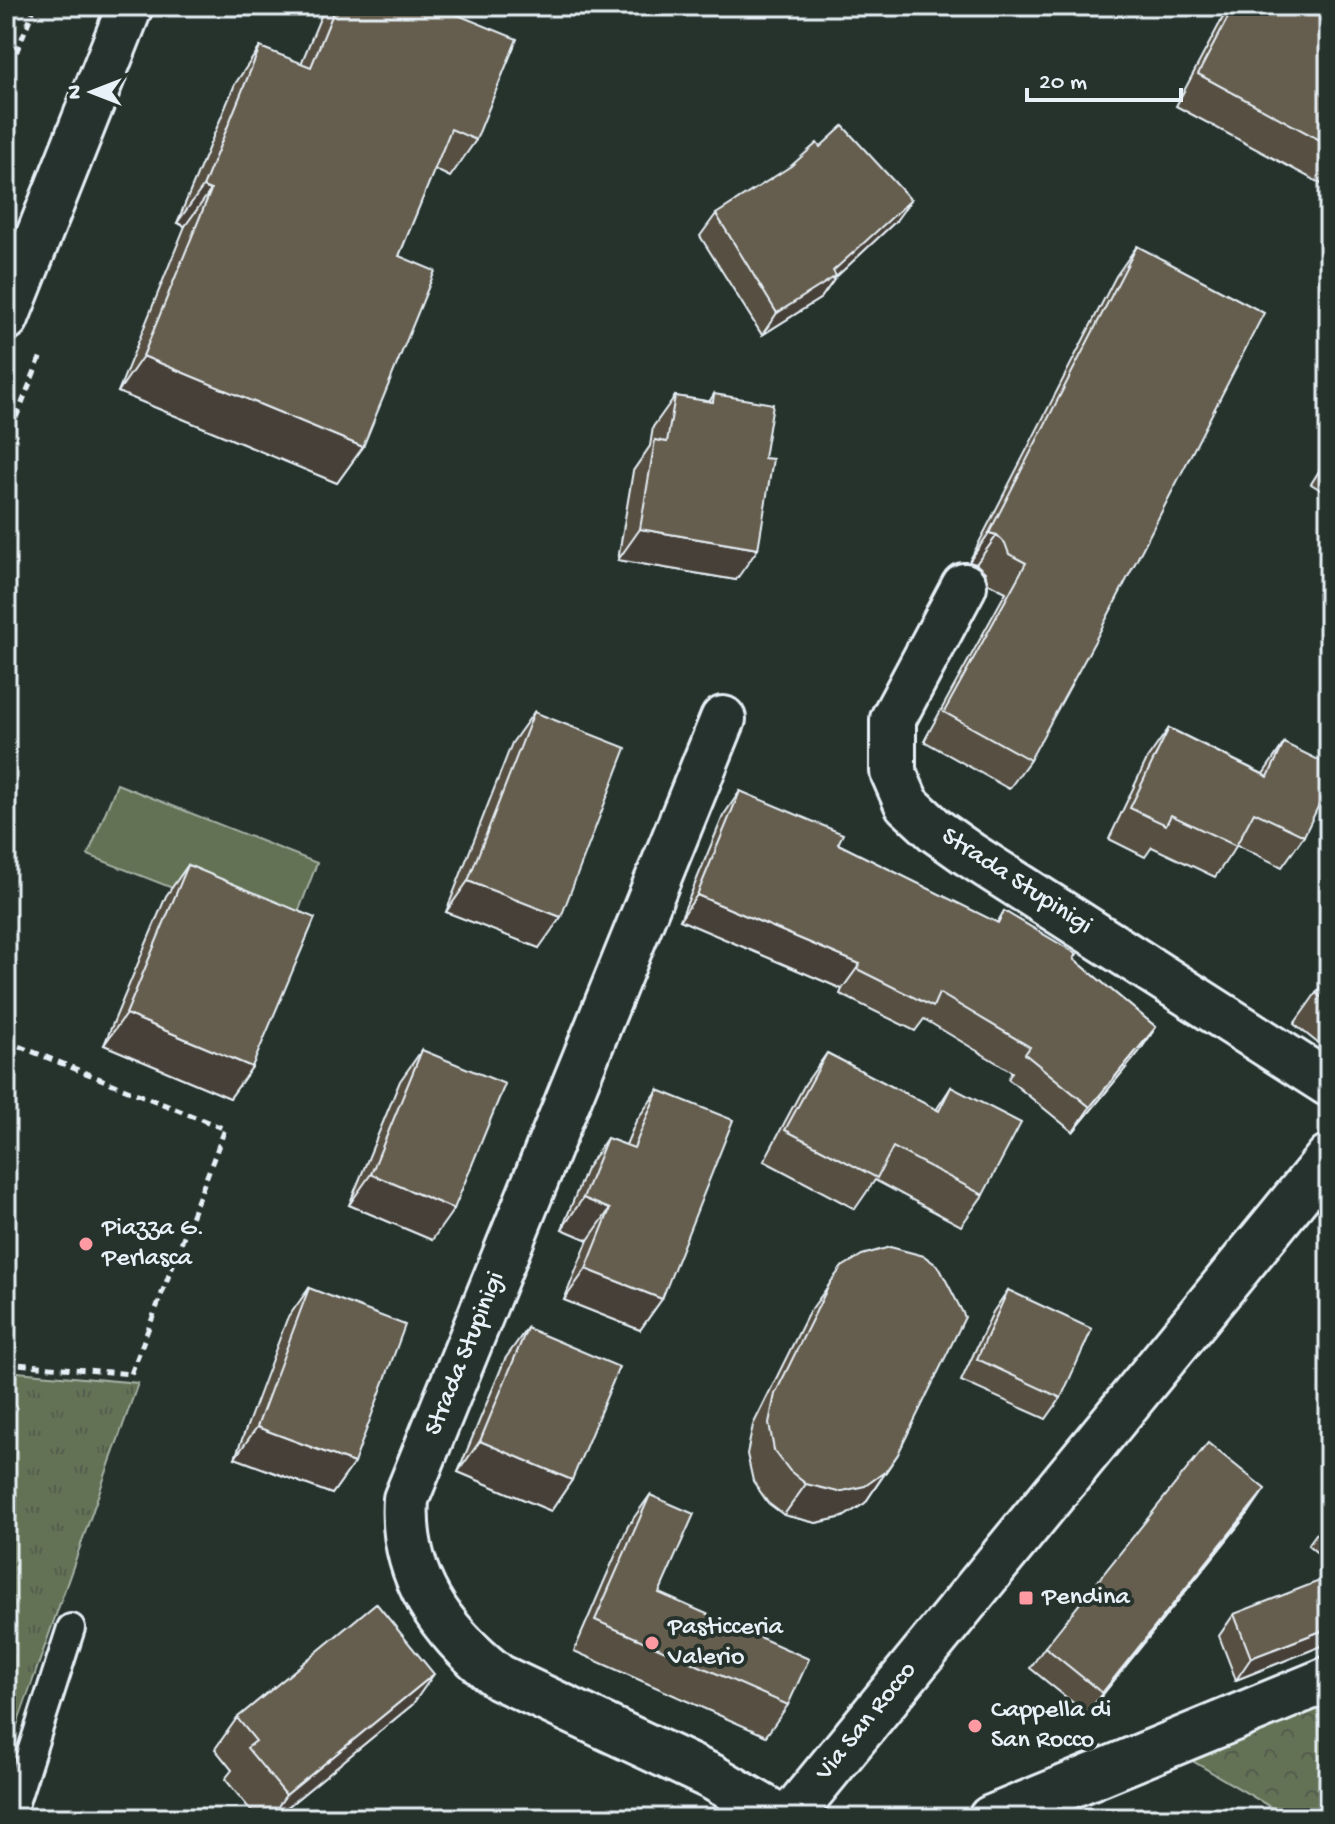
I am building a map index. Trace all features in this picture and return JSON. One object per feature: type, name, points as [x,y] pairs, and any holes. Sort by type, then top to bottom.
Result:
[{"type":"street","points":[[6,318],[130,6]]},
{"type":"street","name":"Strada Stupinigi","points":[[964,586],[893,719],[893,772],[907,804],[935,830],[969,854],[1329,1084]]},
{"type":"street","name":"Strada Stupinigi","points":[[723,719],[406,1499],[404,1526],[426,1600],[473,1657],[499,1677],[712,1777],[782,1818]]},
{"type":"street","name":"Via San Rocco","points":[[789,1818],[1329,1157]]},
{"type":"street","points":[[991,1818],[1329,1679]]},
{"type":"lane","points":[[10,1818],[71,1628]]},
{"type":"path","points":[[6,78],[35,6]]},
{"type":"path","points":[[6,1041],[225,1129],[131,1374],[6,1363]]},
{"type":"green space","points":[[117,784],[317,863],[290,934],[88,855]]},
{"type":"green space","points":[[6,1371],[138,1383],[6,1756]]},
{"type":"green space","points":[[1329,1695],[1329,1818],[1289,1818],[1179,1753]]},
{"type":"building","points":[[336,6],[436,6],[517,39],[476,140],[451,129],[399,256],[435,271],[363,447],[143,356],[211,190],[203,187],[260,47],[311,67]]},
{"type":"building","points":[[1234,6],[1329,6],[1329,145],[1198,74]]},
{"type":"building","points":[[843,126],[911,200],[833,271],[836,276],[777,313],[716,214],[791,166],[817,143],[820,147]]},
{"type":"building","points":[[1137,246],[1264,313],[1030,760],[944,712],[1026,563],[1009,554],[1005,543],[997,535],[989,533]]},
{"type":"building","points":[[714,394],[773,404],[764,458],[773,459],[758,549],[640,529],[655,440],[667,442],[675,396],[713,402]]},
{"type":"building","points":[[534,712],[626,748],[561,917],[468,881]]},
{"type":"building","points":[[1169,728],[1268,777],[1284,743],[1329,765],[1329,784],[1304,836],[1254,812],[1236,846],[1171,815],[1166,825],[1130,808]]},
{"type":"building","points":[[740,791],[843,834],[838,844],[998,923],[1004,911],[1077,954],[1074,959],[1156,1027],[1090,1107],[1025,1054],[1030,1047],[939,993],[933,1007],[857,969],[860,964],[697,895]]},
{"type":"building","points":[[188,865],[315,918],[252,1067],[126,1014]]},
{"type":"building","points":[[1329,978],[1329,1003],[1316,993]]},
{"type":"building","points":[[422,1050],[505,1084],[454,1209],[371,1174]]},
{"type":"building","points":[[827,1053],[939,1111],[951,1087],[1021,1123],[983,1195],[893,1147],[877,1178],[785,1130]]},
{"type":"building","points":[[658,1090],[733,1120],[662,1299],[586,1269],[610,1209],[583,1198],[607,1138],[634,1148]]},
{"type":"building","points":[[890,1247],[924,1256],[939,1267],[965,1317],[898,1454],[886,1471],[865,1486],[838,1492],[806,1484],[790,1471],[774,1450],[769,1423],[775,1394],[830,1283],[842,1267],[862,1255]]},
{"type":"building","points":[[309,1288],[405,1325],[354,1463],[257,1427]]},
{"type":"building","points":[[1008,1290],[1092,1329],[1061,1398],[977,1359]]},
{"type":"building","points":[[527,1328],[619,1367],[572,1480],[480,1441]]},
{"type":"building","points":[[1208,1443],[1265,1489],[1102,1693],[1045,1647]]},
{"type":"building","points":[[650,1495],[694,1514],[659,1593],[809,1659],[788,1705],[595,1620]]},
{"type":"building","points":[[1322,1580],[1329,1597],[1329,1628],[1251,1658],[1234,1614]]},
{"type":"building","points":[[376,1603],[434,1674],[286,1795],[247,1748],[256,1741],[237,1718]]},
{"type":"place","name":"Piazza G. Perlasca","points":[[86,1244]]},
{"type":"place","name":"Pendina","points":[[1026,1598]]},
{"type":"place","name":"Pasticceria Valerio","points":[[652,1643]]},
{"type":"place","name":"Cappella di San Rocco","points":[[975,1726]]}]
